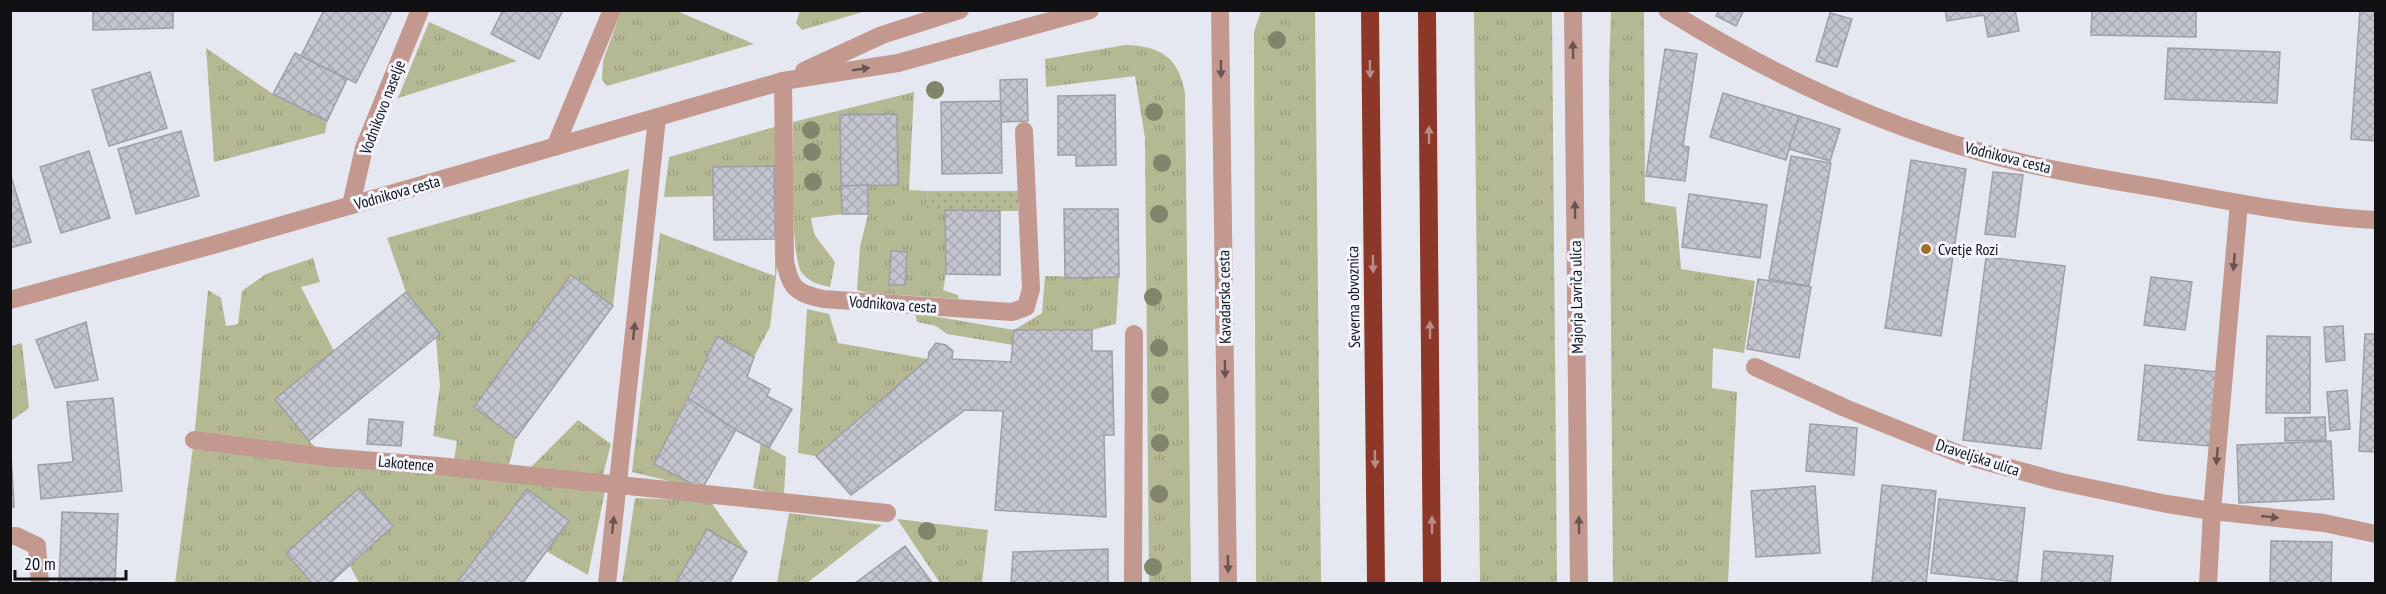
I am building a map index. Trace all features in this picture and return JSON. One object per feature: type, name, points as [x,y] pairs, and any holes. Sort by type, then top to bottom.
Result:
[{"type":"highway","name":"Severna obvoznica","points":[[1370,10],[1376,584]]},
{"type":"highway","points":[[1427,10],[1432,584]]},
{"type":"street","name":"Vodnikovo naselje","points":[[351,205],[364,148],[420,10]]},
{"type":"street","points":[[555,147],[612,10]]},
{"type":"street","name":"Vodnikova cesta","points":[[783,81],[882,35],[960,10]]},
{"type":"street","name":"Vodnikova cesta","points":[[10,300],[75,284],[783,81],[898,63],[1090,10]]},
{"type":"street","name":"Kavadarska cesta","points":[[1220,10],[1228,584]]},
{"type":"street","name":"Majorja Lavriča ulica","points":[[1573,10],[1580,584]]},
{"type":"street","name":"Vodnikova cesta","points":[[1667,10],[1738,52],[1795,81],[1891,122],[1977,151],[2076,174],[2239,203],[2294,212],[2376,220]]},
{"type":"street","name":"Vodnikova cesta","points":[[783,81],[787,268],[792,285],[798,291],[823,299],[1012,312],[1026,308],[1031,289],[1024,131]]},
{"type":"street","points":[[607,584],[657,118]]},
{"type":"street","points":[[2208,584],[2212,511],[2239,203]]},
{"type":"street","points":[[1134,334],[1134,584]]},
{"type":"street","name":"Draveljska ulica","points":[[1755,367],[1845,408],[1962,455],[2057,482],[2212,511],[2324,523],[2376,534]]},
{"type":"street","name":"Lakotence","points":[[194,440],[326,457],[887,513]]},
{"type":"street","points":[[10,536],[16,536],[37,546],[40,584]]},
{"type":"green space","points":[[800,10],[866,11],[802,30],[796,23]]},
{"type":"green space","points":[[621,11],[677,11],[754,44],[607,86],[602,80],[603,61]]},
{"type":"green space","points":[[1261,11],[1315,11],[1321,583],[1256,583],[1254,32]]},
{"type":"green space","points":[[1474,11],[1552,11],[1557,583],[1480,583]]},
{"type":"green space","points":[[1611,11],[1644,11],[1645,202],[1676,207],[1681,269],[1755,281],[1744,353],[1713,348],[1712,388],[1737,392],[1728,583],[1613,583],[1609,73]]},
{"type":"green space","points":[[429,22],[517,61],[398,98]]},
{"type":"green space","points":[[1125,45],[1148,48],[1166,56],[1178,70],[1185,93],[1191,583],[1149,583],[1145,138],[1135,76],[1046,87],[1045,59]]},
{"type":"green space","points":[[206,48],[273,94],[327,121],[325,133],[214,162]]},
{"type":"green space","points":[[914,92],[909,190],[928,191],[926,210],[945,210],[946,274],[943,290],[958,295],[959,299],[868,293],[857,290],[860,247],[868,214],[868,185],[898,185],[896,114],[840,116],[842,214],[811,218],[814,234],[835,262],[830,287],[811,281],[802,273],[796,247],[793,202],[793,122]]},
{"type":"green space","points":[[778,126],[780,243],[770,327],[754,357],[717,336],[655,464],[702,489],[632,472],[660,233],[775,276],[774,167],[714,196],[664,197],[669,157]]},
{"type":"green space","points":[[629,169],[613,306],[571,275],[509,465],[454,461],[457,441],[433,436],[440,386],[435,327],[406,292],[387,238]]},
{"type":"green space","points":[[928,191],[1018,191],[1018,211],[926,211]]},
{"type":"green space","points":[[313,258],[320,282],[301,287],[334,351],[309,441],[326,457],[605,491],[588,575],[546,551],[569,521],[527,489],[456,583],[359,583],[350,566],[393,526],[358,490],[313,583],[175,584],[194,440],[208,290],[221,298],[226,326],[238,324],[242,291],[266,274]]},
{"type":"green space","points":[[1045,276],[1119,277],[1116,324],[1092,330],[1015,330],[1013,345],[947,334],[936,326],[917,322],[915,313],[1014,330],[1042,313]]},
{"type":"green space","points":[[807,309],[829,314],[838,343],[928,359],[816,456],[798,453]]},
{"type":"green space","points":[[22,343],[29,408],[11,421],[11,346]]},
{"type":"green space","points":[[578,420],[611,444],[603,475],[531,467]]},
{"type":"green space","points":[[761,443],[786,457],[784,495],[753,488]]},
{"type":"green space","points":[[635,498],[710,501],[747,552],[707,529],[675,583],[622,584]]},
{"type":"green space","points":[[789,513],[882,525],[807,583],[777,583]]},
{"type":"green space","points":[[897,519],[988,530],[982,583],[940,583]]},
{"type":"building","points":[[93,10],[173,10],[173,28],[93,30]]},
{"type":"building","points":[[324,10],[392,11],[356,83],[301,56]]},
{"type":"building","points":[[503,10],[563,10],[539,59],[491,34]]},
{"type":"building","points":[[1719,10],[1744,10],[1736,26],[1716,16]]},
{"type":"building","points":[[1945,10],[2015,10],[2019,31],[1988,37],[1984,15],[1947,21]]},
{"type":"building","points":[[2092,10],[2196,10],[2196,37],[2091,35]]},
{"type":"building","points":[[2360,10],[2376,10],[2376,141],[2351,139]]},
{"type":"building","points":[[1830,13],[1852,19],[1837,67],[1816,61]]},
{"type":"building","points":[[2168,48],[2280,52],[2277,103],[2165,99]]},
{"type":"building","points":[[1665,49],[1697,54],[1683,146],[1689,147],[1685,181],[1646,176]]},
{"type":"building","points":[[295,53],[347,79],[327,121],[273,94]]},
{"type":"building","points":[[150,72],[167,128],[109,146],[92,90]]},
{"type":"building","points":[[1027,79],[1028,121],[1001,122],[1000,80]]},
{"type":"building","points":[[1723,93],[1799,116],[1786,160],[1710,137]]},
{"type":"building","points":[[1115,95],[1116,165],[1076,166],[1076,155],[1058,155],[1058,96]]},
{"type":"building","points":[[1001,101],[1002,173],[942,174],[941,102]]},
{"type":"building","points":[[897,114],[898,185],[841,186],[840,115]]},
{"type":"building","points":[[1799,116],[1840,129],[1830,161],[1789,149]]},
{"type":"building","points":[[181,131],[199,196],[136,214],[118,149]]},
{"type":"building","points":[[89,151],[110,218],[61,233],[40,167]]},
{"type":"building","points":[[1791,156],[1831,163],[1809,286],[1769,279]]},
{"type":"building","name":"Cvetje Rozi","points":[[1911,160],[1966,169],[1941,336],[1885,328]]},
{"type":"building","points":[[774,166],[775,239],[714,240],[713,167]]},
{"type":"building","points":[[1993,172],[2023,175],[2015,237],[1985,234]]},
{"type":"building","points":[[10,173],[31,242],[10,248]]},
{"type":"building","points":[[868,185],[868,214],[842,214],[841,186]]},
{"type":"building","points":[[1689,194],[1767,205],[1760,258],[1682,247]]},
{"type":"building","points":[[1064,209],[1118,209],[1119,277],[1065,278]]},
{"type":"building","points":[[945,210],[1000,211],[1000,275],[946,274]]},
{"type":"building","points":[[891,251],[907,252],[905,285],[889,285]]},
{"type":"building","points":[[1986,257],[2065,266],[2041,449],[1963,440]]},
{"type":"building","points":[[571,275],[613,306],[516,438],[474,407]]},
{"type":"building","points":[[2151,277],[2192,282],[2185,330],[2144,325]]},
{"type":"building","points":[[1758,279],[1811,287],[1799,358],[1747,349]]},
{"type":"building","points":[[406,292],[440,334],[309,441],[275,399]]},
{"type":"building","points":[[86,322],[98,380],[55,388],[36,340]]},
{"type":"building","points":[[2343,326],[2345,360],[2326,362],[2324,327]]},
{"type":"building","points":[[1014,330],[1092,330],[1092,351],[1112,351],[1114,435],[1104,435],[1106,517],[995,510],[1003,411],[965,410],[851,495],[816,456],[928,359],[929,352],[936,343],[946,345],[953,351],[952,359],[1011,362]]},
{"type":"building","points":[[2365,334],[2376,334],[2376,452],[2359,451]]},
{"type":"building","points":[[717,336],[754,357],[747,377],[770,389],[767,396],[792,409],[769,448],[736,430],[688,398]]},
{"type":"building","points":[[2267,336],[2310,337],[2310,413],[2266,413]]},
{"type":"building","points":[[2145,365],[2217,372],[2210,446],[2138,440]]},
{"type":"building","points":[[2347,390],[2350,429],[2330,431],[2327,392]]},
{"type":"building","points":[[113,398],[122,491],[41,499],[38,465],[73,462],[67,402]]},
{"type":"building","points":[[688,398],[736,430],[702,489],[654,464]]},
{"type":"building","points":[[2325,417],[2326,440],[2285,441],[2285,418]]},
{"type":"building","points":[[369,419],[403,422],[401,446],[367,444]]},
{"type":"building","points":[[1810,424],[1857,428],[1854,475],[1806,471]]},
{"type":"building","points":[[10,437],[14,507],[10,507]]},
{"type":"building","points":[[2331,441],[2334,499],[2239,503],[2237,445]]},
{"type":"building","points":[[1882,485],[1936,491],[1926,584],[1872,582]]},
{"type":"building","points":[[1815,486],[1820,553],[1756,557],[1751,491]]},
{"type":"building","points":[[359,488],[393,526],[329,584],[313,584],[286,553]]},
{"type":"building","points":[[527,489],[569,521],[522,584],[456,584]]},
{"type":"building","points":[[1939,499],[2025,508],[2017,582],[1931,573]]},
{"type":"building","points":[[62,512],[118,514],[115,584],[59,584]]},
{"type":"building","points":[[707,529],[747,552],[729,584],[675,584]]},
{"type":"building","points":[[2271,541],[2332,542],[2331,584],[2270,584]]},
{"type":"building","points":[[905,546],[933,584],[854,584]]},
{"type":"building","points":[[1108,549],[1108,584],[1011,584],[1013,552]]},
{"type":"building","points":[[2044,551],[2113,556],[2110,584],[2041,584]]},
{"type":"place","name":"Cvetje Rozi","points":[[1926,249]]}]
